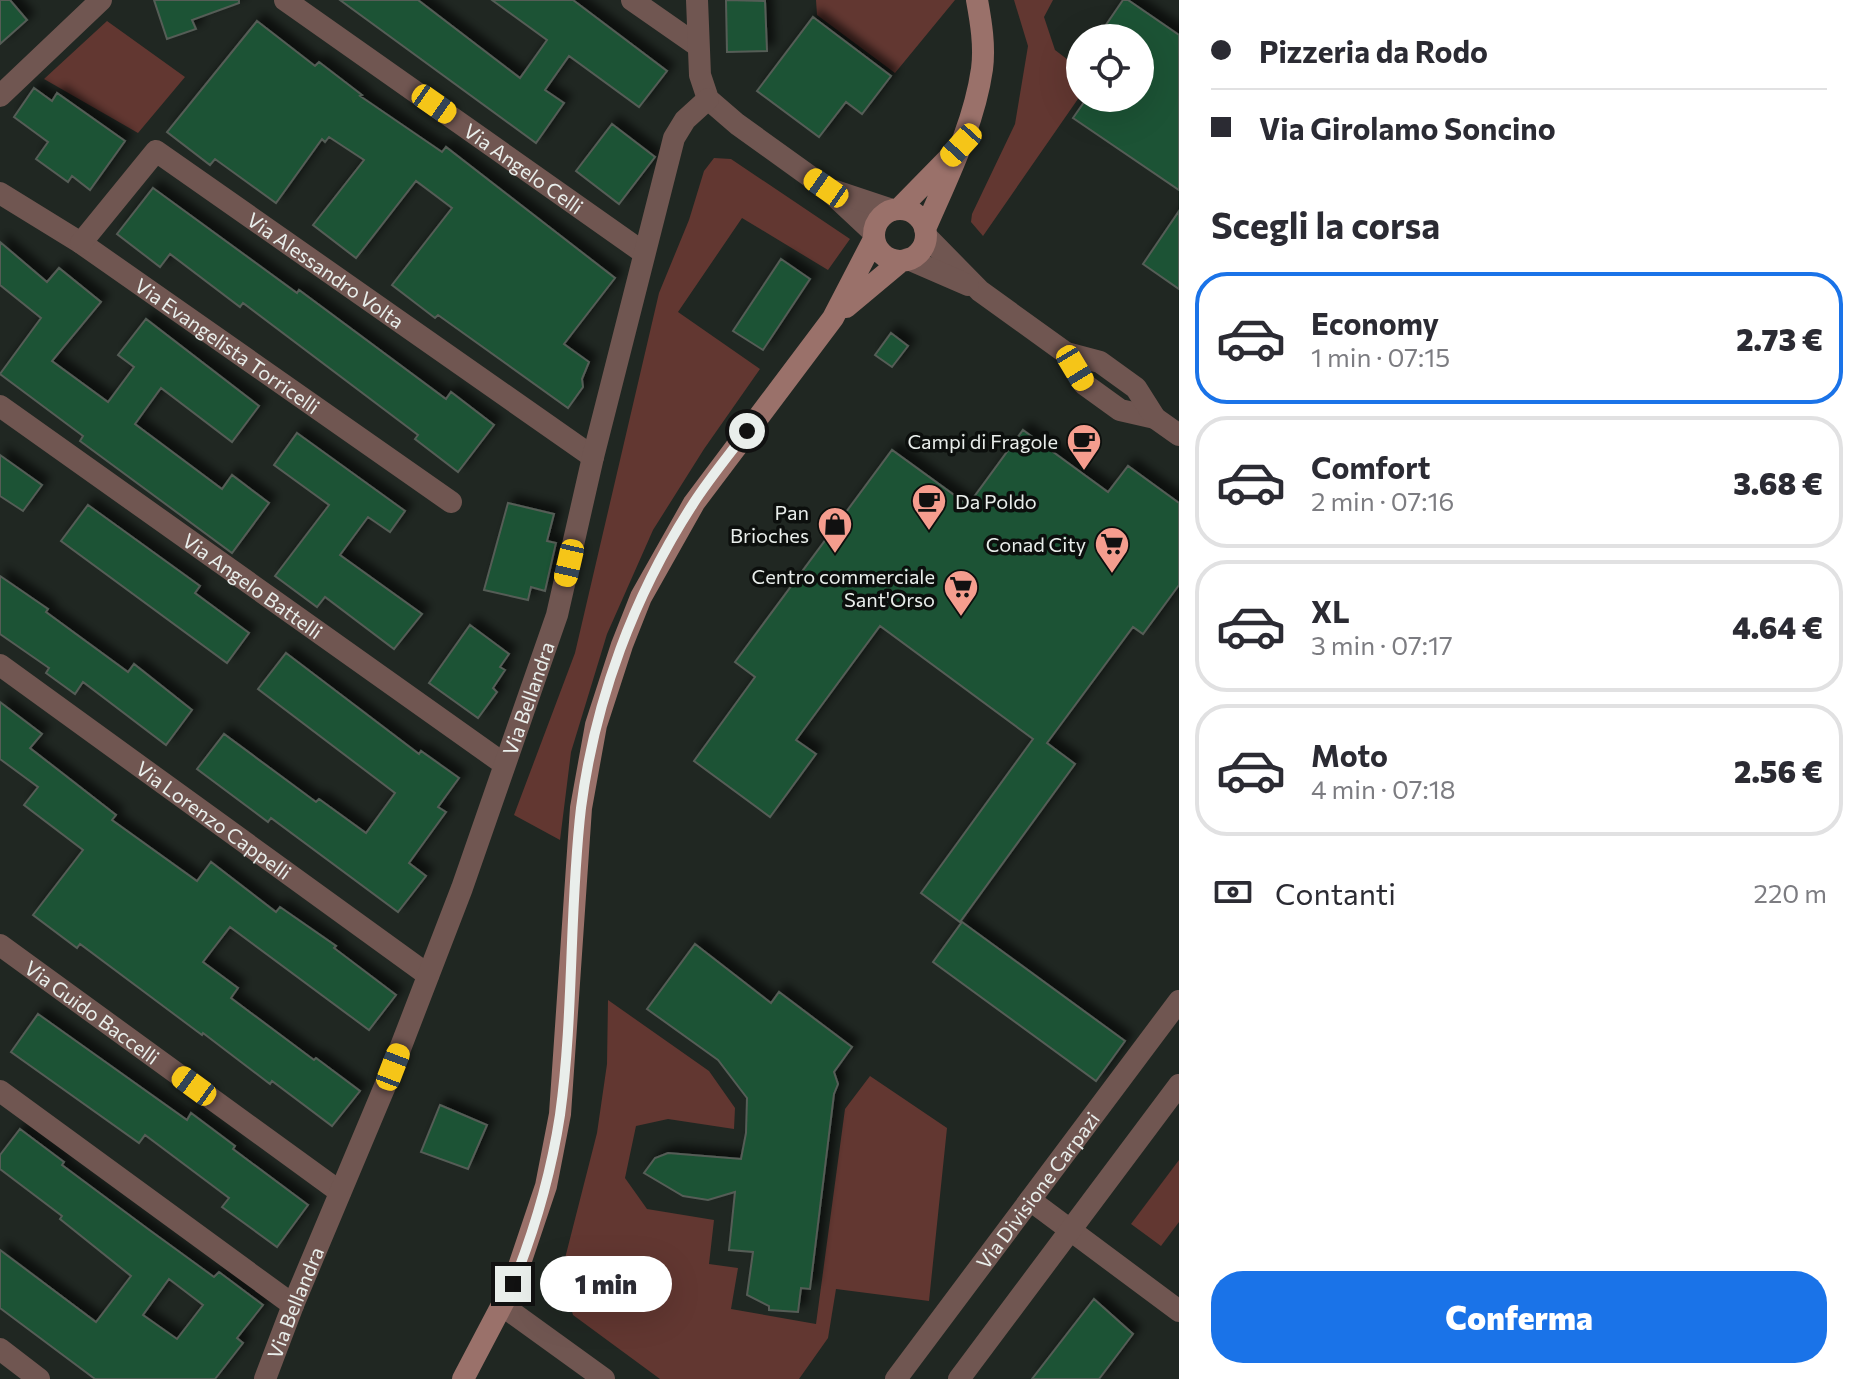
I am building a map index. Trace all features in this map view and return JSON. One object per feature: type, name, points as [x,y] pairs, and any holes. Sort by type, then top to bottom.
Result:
[{"type":"main road","points":[[833,318],[904,260],[920,251],[975,104],[982,66],[977,0]]},
{"type":"main road","points":[[463,1379],[503,1306],[539,1213],[560,1114],[581,808],[596,725],[641,597],[694,503],[833,318],[874,236],[879,219],[896,209],[961,145]]},
{"type":"main road","points":[[896,209],[913,212],[923,222],[925,233]]},
{"type":"main road","points":[[874,236],[881,253],[887,258],[904,260]]},
{"type":"street","points":[[0,96],[101,0]]},
{"type":"street","name":"Via Angelo Celli","points":[[285,0],[644,253]]},
{"type":"street","points":[[632,0],[698,46]]},
{"type":"street","points":[[697,0],[700,75],[708,99],[737,124],[826,188],[874,236]]},
{"type":"street","name":"Via Bellandra","points":[[265,1379],[393,1067],[462,888],[557,615],[593,457],[674,138],[685,120],[708,99]]},
{"type":"street","name":"Via Alessandro Volta","points":[[81,243],[156,151],[593,457]]},
{"type":"street","points":[[826,188],[896,209]]},
{"type":"street","name":"Via Evangelista Torricelli","points":[[0,193],[81,243],[451,502]]},
{"type":"street","points":[[925,233],[980,291],[1066,353],[1084,384],[1120,410],[1155,418],[1179,435]]},
{"type":"street","points":[[904,260],[980,291]]},
{"type":"street","name":"Via Angelo Battelli","points":[[0,406],[504,764]]},
{"type":"street","name":"Via Lorenzo Cappelli","points":[[0,665],[428,975]]},
{"type":"street","name":"Via Guido Baccelli","points":[[0,945],[340,1192]]},
{"type":"street","name":"Via Divisione Carpazi","points":[[896,1379],[1179,1001]]},
{"type":"street","points":[[959,1379],[1179,1085]]},
{"type":"street","points":[[0,1091],[293,1305]]},
{"type":"street","points":[[1030,1200],[1179,1311]]},
{"type":"street","points":[[503,1306],[604,1379]]},
{"type":"street","points":[[0,1349],[39,1379]]},
{"type":"shaded area","points":[[816,0],[955,0],[895,73],[817,15]]},
{"type":"shaded area","points":[[1014,0],[1053,0],[1044,17],[1055,50],[1066,58],[1066,112],[1069,112],[983,236],[971,222],[972,214],[1015,124],[1028,46]]},
{"type":"shaded area","points":[[107,21],[185,77],[138,133],[44,79]]},
{"type":"shaded area","points":[[714,158],[731,159],[850,239],[828,270],[742,218],[678,312],[760,369],[653,530],[607,634],[571,752],[560,840],[514,815],[575,653],[659,293],[689,220],[704,171]]},
{"type":"shaded area","points":[[608,1000],[709,1071],[735,1108],[734,1129],[668,1119],[636,1126],[625,1178],[647,1209],[714,1220],[709,1264],[738,1268],[731,1309],[816,1324],[845,1109],[870,1076],[947,1128],[929,1301],[836,1289],[828,1338],[799,1379],[660,1379],[573,1315],[561,1274],[597,1133],[607,1064]]},
{"type":"shaded area","points":[[1179,1160],[1179,1222],[1161,1246],[1131,1224]]},
{"type":"building","points":[[0,0],[10,0],[27,20],[0,44]]},
{"type":"building","points":[[154,0],[239,0],[239,3],[192,20],[196,29],[167,39]]},
{"type":"building","points":[[340,0],[418,0],[520,78],[547,40],[492,0],[573,0],[667,71],[639,107],[569,56],[545,90],[564,103],[536,143]]},
{"type":"building","points":[[726,0],[765,1],[767,51],[727,52]]},
{"type":"building","points":[[1123,0],[1128,0],[1179,35],[1179,190],[1073,118],[1077,112],[1154,112],[1154,24],[1107,24]]},
{"type":"building","points":[[813,17],[891,76],[862,114],[846,102],[819,137],[757,91]]},
{"type":"building","points":[[257,21],[315,66],[319,62],[360,96],[442,152],[446,147],[615,278],[564,344],[589,362],[582,379],[583,387],[568,408],[438,315],[435,318],[392,285],[452,208],[416,181],[356,258],[313,225],[364,160],[329,137],[325,142],[322,139],[276,203],[215,159],[210,165],[167,132]]},
{"type":"building","points":[[34,88],[52,101],[57,93],[125,141],[90,190],[72,176],[68,182],[36,159],[48,142],[14,117]]},
{"type":"building","points":[[612,124],[655,157],[619,204],[576,171]]},
{"type":"building","points":[[153,188],[297,293],[299,290],[446,399],[451,392],[494,425],[458,472],[415,439],[418,435],[243,303],[240,307],[170,254],[160,267],[117,234]]},
{"type":"building","points":[[1179,211],[1179,289],[1143,264]]},
{"type":"building","points":[[0,242],[47,282],[59,268],[101,302],[52,361],[108,402],[134,367],[118,355],[146,319],[259,406],[232,442],[161,388],[135,424],[222,489],[232,475],[269,503],[232,553],[80,441],[83,436],[0,374],[41,318],[0,285]]},
{"type":"building","points":[[781,259],[810,279],[763,350],[733,331]]},
{"type":"building","points":[[891,333],[908,346],[892,367],[875,355]]},
{"type":"building","name":"Centro commerciale Sant'Orso","points":[[1023,430],[1108,492],[1128,466],[1179,503],[1179,585],[1143,634],[1133,627],[1047,743],[1075,764],[960,922],[921,893],[1033,739],[880,626],[796,740],[816,754],[770,817],[694,761],[755,677],[735,662],[892,450],[968,505]]},
{"type":"building","points":[[297,433],[405,511],[390,532],[368,517],[340,555],[422,614],[394,649],[325,597],[317,607],[275,576],[329,505],[274,465]]},
{"type":"building","points":[[0,455],[42,485],[23,511],[0,496]]},
{"type":"building","points":[[508,503],[554,514],[547,541],[556,543],[545,591],[531,587],[528,600],[484,590]]},
{"type":"building","points":[[88,505],[200,586],[195,593],[249,633],[227,663],[61,541]]},
{"type":"building","points":[[0,576],[128,672],[134,664],[192,710],[166,745],[83,682],[75,694],[46,673],[49,668],[0,634]]},
{"type":"building","points":[[470,625],[509,654],[500,667],[505,670],[493,688],[497,692],[478,718],[429,683]]},
{"type":"building","points":[[286,653],[419,754],[421,751],[459,778],[438,807],[446,812],[409,863],[426,876],[398,912],[271,818],[268,822],[197,769],[224,734],[316,802],[319,799],[366,833],[395,793],[258,689]]},
{"type":"building","points":[[0,702],[42,734],[30,748],[116,815],[112,820],[197,881],[211,862],[276,912],[280,907],[336,946],[334,948],[396,995],[369,1030],[230,927],[203,962],[238,988],[231,998],[360,1091],[332,1126],[80,944],[77,948],[33,915],[83,850],[24,805],[38,787],[0,759]]},
{"type":"building","points":[[962,922],[1125,1041],[1096,1081],[933,962]]},
{"type":"building","points":[[695,944],[771,1003],[779,992],[852,1047],[834,1072],[838,1084],[834,1094],[810,1289],[801,1288],[798,1312],[769,1310],[769,1306],[747,1295],[753,1252],[729,1250],[735,1192],[708,1200],[683,1196],[644,1173],[655,1158],[668,1153],[741,1159],[746,1133],[747,1098],[718,1060],[647,1009]]},
{"type":"building","points":[[38,1014],[187,1120],[191,1113],[308,1205],[277,1247],[222,1207],[229,1198],[145,1135],[139,1143],[11,1052]]},
{"type":"building","points":[[440,1105],[487,1125],[468,1169],[421,1152]]},
{"type":"building","points":[[20,1129],[64,1162],[62,1165],[214,1277],[219,1272],[263,1305],[237,1338],[243,1343],[215,1379],[95,1379],[0,1308],[0,1250],[96,1322],[131,1276],[60,1219],[62,1216],[0,1169],[0,1155]],"holes":[[[169,1279],[203,1305],[177,1339],[143,1315]]]},
{"type":"building","points":[[1094,1299],[1133,1334],[1099,1379],[1032,1379]]},
{"type":"place","name":"Campi di Fragole","points":[[1084,472]]},
{"type":"place","name":"Da Poldo","points":[[929,532]]},
{"type":"place","name":"Pan Brioches","points":[[835,555]]},
{"type":"place","name":"Conad City","points":[[1112,575]]},
{"type":"place","name":"Centro commerciale Sant'Orso","points":[[961,618]]},
{"type":"route","points":[[513,1284],[546,1186],[560,1114],[581,808],[596,725],[622,645],[652,575],[694,503],[747,431]]}]
